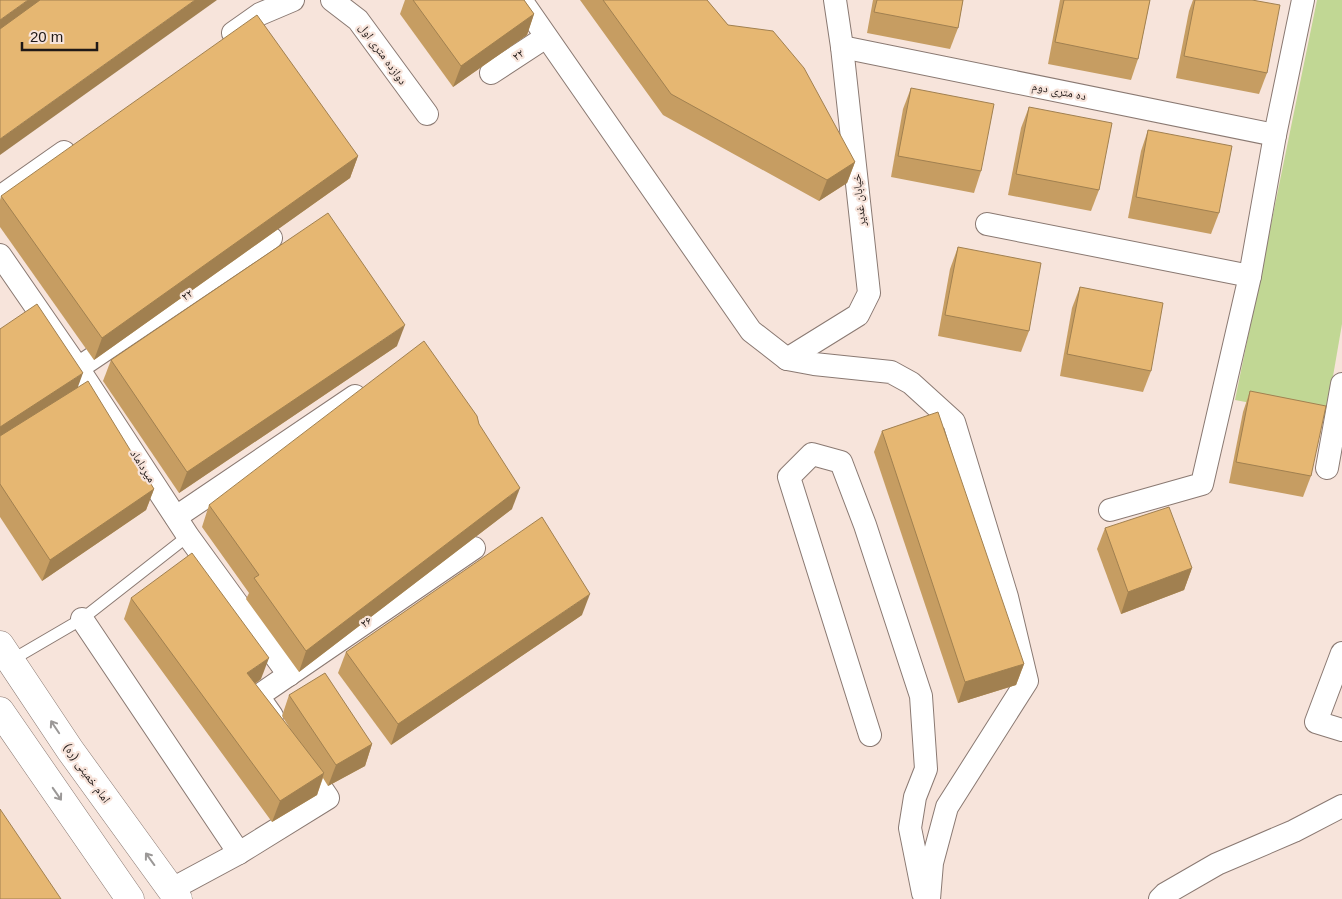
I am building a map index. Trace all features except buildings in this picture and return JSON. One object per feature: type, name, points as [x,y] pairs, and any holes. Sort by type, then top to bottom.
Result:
[{"type":"main road","name":"امام خمینی (ره)","points":[[5,653],[70,750],[175,894]]},
{"type":"main road","points":[[0,710],[130,899]]},
{"type":"main road","points":[[39,768],[70,750]]},
{"type":"street","points":[[219,43],[260,14],[293,0]]},
{"type":"street","name":"دوازده متری اول","points":[[332,0],[358,20],[427,114]]},
{"type":"street","points":[[521,0],[751,331],[787,359],[814,364],[891,372],[911,383],[954,422],[1007,597],[1027,681],[947,807],[932,863],[929,899]]},
{"type":"street","name":"خیابان غدیر","points":[[787,359],[858,315],[869,292],[842,47],[835,0]]},
{"type":"street","points":[[1110,510],[1202,484],[1250,276],[1275,134],[1303,0]]},
{"type":"street","name":"۲۲","points":[[491,73],[546,37]]},
{"type":"street","name":"ده متری دوم","points":[[842,47],[1275,134]]},
{"type":"street","points":[[0,197],[81,140]]},
{"type":"street","points":[[988,224],[1250,276]]},
{"type":"street","name":"۲۲","points":[[78,368],[271,238]]},
{"type":"street","name":"میرداماد","points":[[0,255],[78,368],[182,526],[289,675]]},
{"type":"street","points":[[1327,468],[1342,384]]},
{"type":"street","points":[[182,526],[360,392]]},
{"type":"street","points":[[870,735],[789,477],[812,454],[841,462],[865,525],[921,696],[926,769],[915,797],[910,828],[924,899]]},
{"type":"street","name":"۲۶","points":[[239,853],[328,798],[258,696],[474,548]]},
{"type":"street","points":[[82,618],[239,853],[175,894]]},
{"type":"street","points":[[1342,653],[1316,722],[1342,730]]},
{"type":"street","points":[[1160,899],[1165,894],[1217,864],[1294,832],[1342,806]]},
{"type":"lane","points":[[5,653],[82,618],[182,526]]},
{"type":"green space","points":[[1317,0],[1342,0],[1342,324],[1326,417],[1235,400]]}]
